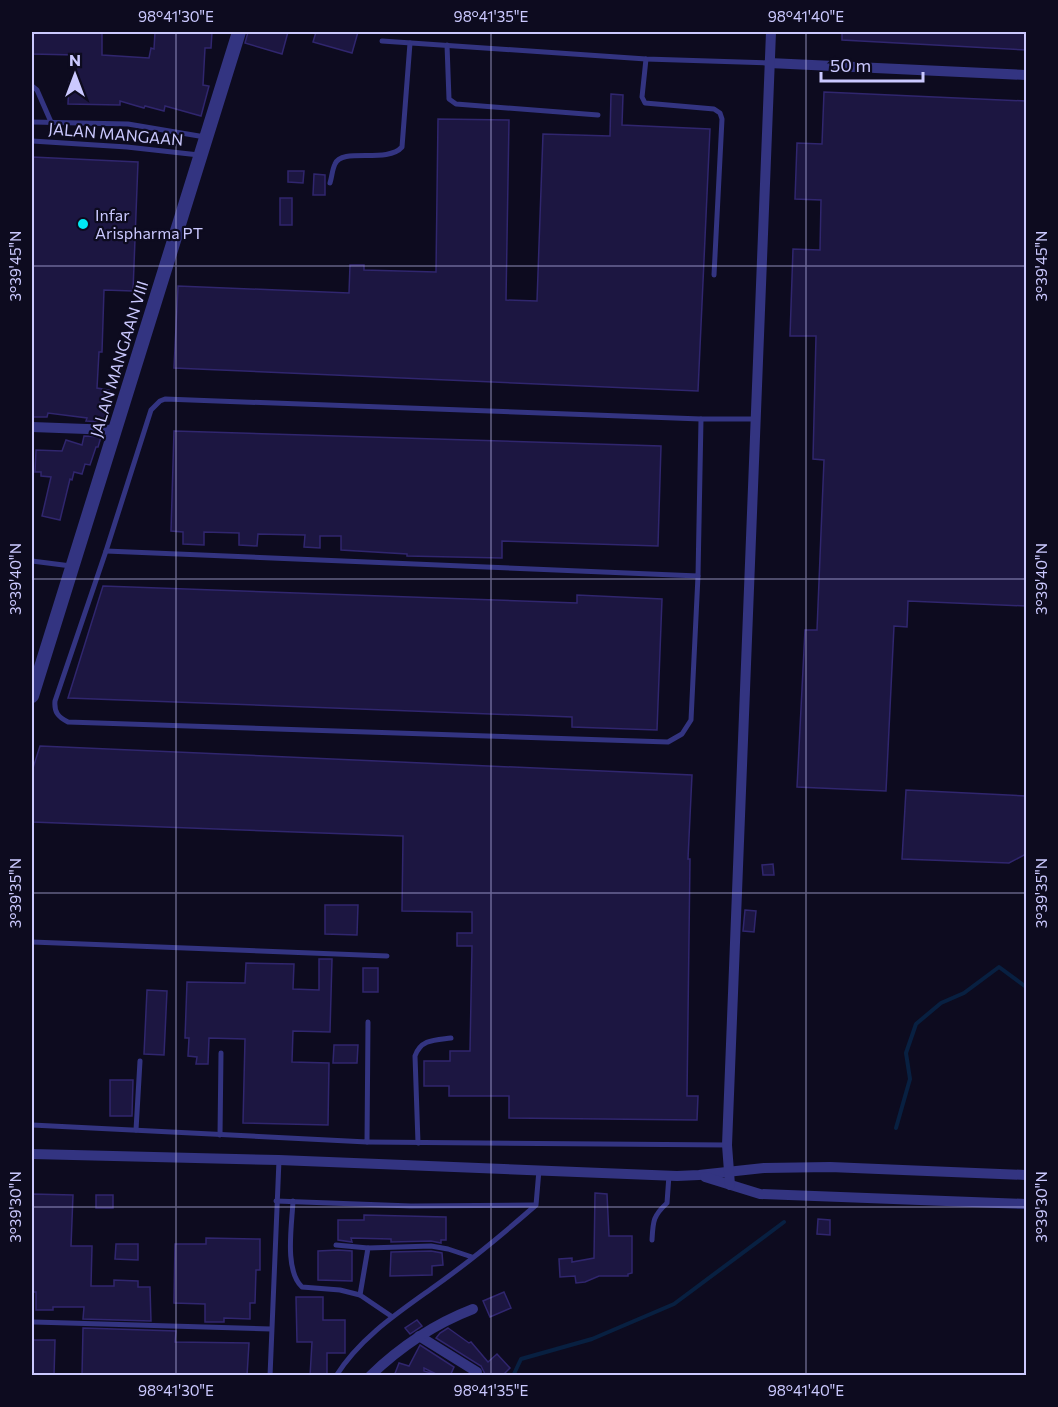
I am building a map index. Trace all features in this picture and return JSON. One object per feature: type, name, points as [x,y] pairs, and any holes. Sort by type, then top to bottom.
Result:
[{"type":"street","name":"JALAN MANGAAN VIII","points":[[32,696],[239,32]]},
{"type":"street","points":[[730,1185],[727,1145],[771,32]]},
{"type":"street","points":[[769,63],[1026,75]]},
{"type":"street","points":[[32,427],[114,430]]},
{"type":"street","points":[[32,1154],[279,1160],[669,1175],[728,1173],[764,1168],[830,1167],[1026,1175]]},
{"type":"street","points":[[699,1175],[760,1194],[1026,1204]]},
{"type":"street","points":[[370,1376],[419,1336],[445,1320],[473,1309]]},
{"type":"street","points":[[419,1336],[477,1372]]},
{"type":"lane","points":[[382,41],[646,59],[769,63]]},
{"type":"lane","points":[[330,183],[335,162],[341,157],[387,155],[397,153],[402,147],[410,43]]},
{"type":"lane","points":[[447,45],[449,99],[456,104],[598,115]]},
{"type":"lane","points":[[646,59],[642,97],[645,103],[714,109],[720,113],[722,119],[714,275]]},
{"type":"lane","name":"JALAN MANGAAN","points":[[32,86],[37,90],[51,122]]},
{"type":"lane","points":[[32,122],[128,124],[205,137]]},
{"type":"lane","name":"JALAN MANGAAN","points":[[32,141],[127,147],[199,155]]},
{"type":"lane","points":[[701,419],[698,576],[691,720],[682,734],[668,742],[68,722],[56,713],[55,701],[151,410],[159,401],[165,399],[701,419],[756,419]]},
{"type":"lane","points":[[106,551],[698,576]]},
{"type":"lane","points":[[32,561],[71,566]]},
{"type":"lane","points":[[32,942],[387,956]]},
{"type":"lane","points":[[367,1142],[368,1022]]},
{"type":"lane","points":[[418,1143],[415,1056],[421,1044],[451,1038]]},
{"type":"lane","points":[[220,1135],[221,1053]]},
{"type":"lane","points":[[136,1130],[140,1061]]},
{"type":"lane","points":[[32,1125],[367,1142],[727,1145]]},
{"type":"lane","points":[[270,1376],[279,1160]]},
{"type":"lane","points":[[336,1376],[345,1361],[391,1316],[433,1288],[536,1205],[539,1170]]},
{"type":"lane","points":[[652,1240],[654,1216],[667,1203],[669,1175]]},
{"type":"lane","points":[[276,1201],[411,1206],[536,1205]]},
{"type":"lane","points":[[293,1202],[291,1266],[299,1284],[302,1287],[340,1290],[360,1295],[391,1316]]},
{"type":"lane","points":[[336,1245],[368,1248],[431,1246],[472,1257]]},
{"type":"lane","points":[[360,1295],[368,1248]]},
{"type":"lane","points":[[34,1322],[271,1329]]},
{"type":"building","points":[[32,32],[102,32],[102,55],[149,58],[151,48],[154,49],[155,32],[212,32],[211,48],[205,48],[203,85],[209,86],[201,116],[165,106],[164,111],[120,101],[120,105],[68,104],[69,82],[74,82],[75,55],[32,54]]},
{"type":"building","points":[[248,32],[288,32],[282,54],[245,43]]},
{"type":"building","points":[[316,32],[358,32],[352,53],[313,42]]},
{"type":"building","points":[[842,32],[1026,32],[1026,50],[842,40]]},
{"type":"building","points":[[824,92],[1026,101],[1026,606],[908,601],[907,627],[894,626],[886,791],[797,787],[805,630],[817,630],[824,460],[813,459],[816,336],[790,336],[793,249],[820,250],[821,200],[795,199],[797,143],[822,144]]},
{"type":"building","points":[[611,94],[623,95],[622,125],[710,129],[698,391],[174,368],[178,286],[349,293],[350,265],[364,265],[364,270],[436,272],[438,119],[509,120],[506,300],[537,301],[543,134],[610,136]]},
{"type":"building","points":[[32,157],[138,162],[133,291],[104,290],[102,352],[99,352],[97,388],[109,390],[104,422],[86,421],[87,418],[48,413],[47,417],[32,417]]},
{"type":"building","points":[[288,171],[304,171],[303,183],[288,182]]},
{"type":"building","points":[[314,174],[325,175],[325,195],[313,195]]},
{"type":"building","points":[[280,198],[292,198],[292,225],[280,225]]},
{"type":"building","points":[[174,431],[661,446],[658,546],[502,541],[502,558],[407,556],[407,554],[341,550],[341,536],[320,536],[320,548],[304,547],[305,535],[258,534],[257,546],[239,545],[239,533],[204,532],[204,545],[183,544],[183,532],[171,531]]},
{"type":"building","points":[[84,436],[101,437],[90,465],[85,464],[82,474],[74,472],[72,480],[70,479],[60,520],[42,516],[51,477],[41,476],[41,472],[35,472],[36,450],[62,451],[66,440],[82,445]]},
{"type":"building","points":[[103,586],[577,603],[577,595],[662,599],[657,730],[572,727],[572,717],[68,698]]},
{"type":"building","points":[[40,746],[692,775],[688,859],[690,859],[687,1096],[698,1096],[697,1120],[509,1118],[509,1096],[449,1096],[449,1086],[424,1086],[424,1061],[450,1061],[450,1051],[470,1051],[472,946],[457,946],[457,933],[472,933],[472,912],[402,911],[403,836],[32,822],[32,771]]},
{"type":"building","points":[[906,790],[1026,796],[1026,854],[1009,863],[902,859]]},
{"type":"building","points":[[773,864],[774,875],[763,875],[762,865]]},
{"type":"building","points":[[325,905],[358,905],[357,935],[325,934]]},
{"type":"building","points":[[745,910],[756,911],[754,932],[743,931]]},
{"type":"building","points":[[319,959],[332,959],[330,1032],[293,1031],[292,1062],[329,1063],[328,1125],[243,1123],[245,1039],[209,1038],[208,1064],[196,1064],[197,1057],[188,1056],[189,1038],[185,1038],[187,982],[245,983],[246,963],[294,964],[293,989],[319,990]]},
{"type":"building","points":[[363,968],[378,968],[378,992],[363,992]]},
{"type":"building","points":[[147,990],[167,991],[164,1055],[144,1054]]},
{"type":"building","points":[[334,1045],[358,1045],[357,1063],[333,1063]]},
{"type":"building","points":[[110,1080],[133,1080],[132,1116],[110,1116]]},
{"type":"building","points":[[595,1193],[607,1194],[609,1236],[632,1236],[632,1273],[628,1276],[599,1276],[576,1283],[575,1276],[560,1277],[559,1259],[572,1258],[572,1262],[594,1258]]},
{"type":"building","points":[[32,1194],[73,1195],[71,1246],[92,1246],[91,1286],[114,1286],[114,1280],[138,1281],[138,1287],[150,1287],[151,1321],[83,1319],[84,1307],[53,1307],[53,1310],[36,1310],[36,1292],[32,1292]]},
{"type":"building","points":[[96,1195],[113,1195],[113,1208],[96,1208]]},
{"type":"building","points":[[364,1215],[446,1217],[446,1240],[441,1240],[441,1243],[391,1242],[391,1239],[351,1238],[352,1242],[338,1240],[338,1220],[364,1220]]},
{"type":"building","points":[[818,1219],[830,1220],[830,1235],[817,1234]]},
{"type":"building","points":[[206,1238],[260,1239],[260,1270],[256,1270],[255,1303],[250,1303],[250,1319],[224,1318],[224,1322],[205,1322],[205,1304],[174,1303],[175,1244],[206,1244]]},
{"type":"building","points":[[116,1244],[138,1244],[138,1260],[115,1259]]},
{"type":"building","points":[[318,1251],[352,1251],[352,1281],[318,1280]]},
{"type":"building","points":[[391,1252],[442,1253],[443,1265],[432,1266],[432,1275],[390,1276]]},
{"type":"building","points":[[504,1292],[511,1308],[490,1317],[483,1301]]},
{"type":"building","points":[[296,1297],[323,1297],[323,1320],[345,1320],[345,1353],[327,1353],[327,1376],[310,1376],[312,1342],[297,1342]]},
{"type":"building","points":[[417,1320],[422,1326],[410,1334],[405,1328]]},
{"type":"building","points":[[83,1328],[176,1331],[175,1342],[249,1343],[247,1376],[82,1376]]},
{"type":"building","points":[[448,1328],[469,1343],[471,1342],[488,1362],[497,1354],[510,1368],[502,1376],[486,1376],[481,1366],[436,1338]]},
{"type":"building","points":[[32,1340],[55,1340],[54,1376],[32,1376]]},
{"type":"building","points":[[420,1345],[454,1367],[450,1376],[440,1376],[424,1368],[424,1371],[431,1373],[430,1376],[394,1376],[399,1363],[409,1366]]},
{"type":"waterway","points":[[896,1128],[910,1079],[906,1053],[916,1024],[941,1003],[964,993],[999,967],[1026,987]]},
{"type":"waterway","points":[[513,1376],[521,1359],[592,1339],[674,1304],[784,1222]]},
{"type":"place","name":"Infar Arispharma PT","points":[[83,224]]}]
